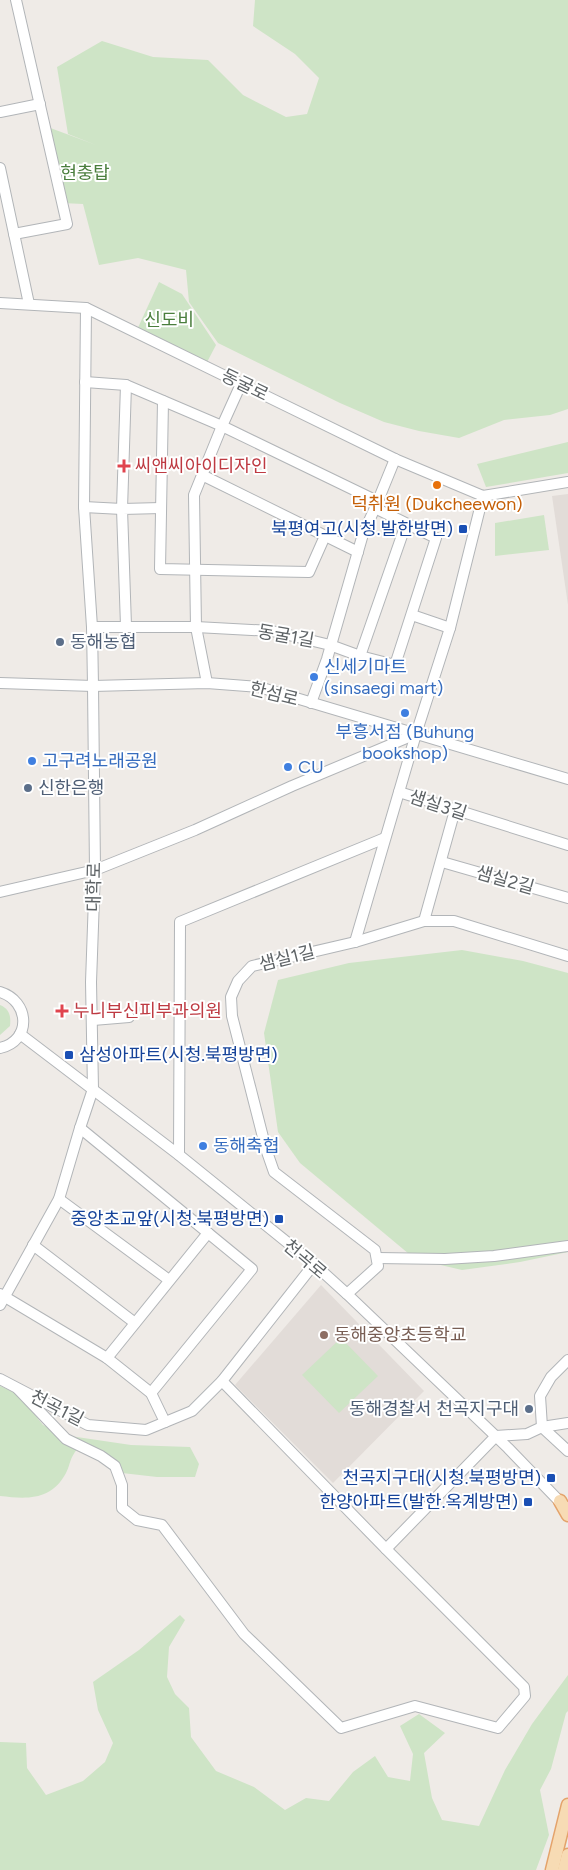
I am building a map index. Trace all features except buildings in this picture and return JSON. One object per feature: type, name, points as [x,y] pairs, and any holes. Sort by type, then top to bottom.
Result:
[{"type":"main road","points":[[565,1506],[568,1515]]},
{"type":"main road","points":[[552,1870],[568,1806]]},
{"type":"main road","points":[[564,1870],[568,1854]]},
{"type":"street","points":[[14,234],[67,224],[16,0]]},
{"type":"street","points":[[0,112],[40,104]]},
{"type":"street","points":[[0,171],[29,304]]},
{"type":"street","name":"동굴로","points":[[0,302],[86,308],[395,459],[483,496]]},
{"type":"street","name":"대학로","points":[[2,1298],[59,1199],[93,1089],[91,982],[95,870],[92,627],[84,507],[86,308]]},
{"type":"street","name":"동굴1길","points":[[86,382],[126,385],[222,426],[376,505],[406,524],[436,538],[395,665],[360,656],[330,645],[272,631],[196,627],[92,627]]},
{"type":"street","points":[[207,683],[196,627],[194,495],[241,384]]},
{"type":"street","points":[[126,385],[122,509],[126,626]]},
{"type":"street","points":[[163,401],[160,569],[309,572],[325,536]]},
{"type":"street","points":[[310,703],[330,645],[363,534],[395,459]]},
{"type":"street","points":[[202,475],[358,552]]},
{"type":"street","points":[[399,792],[450,628],[483,496],[568,482]]},
{"type":"street","points":[[84,507],[122,509],[161,508]]},
{"type":"street","points":[[360,656],[406,524]]},
{"type":"street","points":[[412,615],[450,628]]},
{"type":"street","name":"한섬로","points":[[0,683],[93,686],[207,683],[259,687],[568,779]]},
{"type":"street","points":[[0,892],[95,870],[194,830],[416,734]]},
{"type":"street","name":"샘실3길","points":[[355,942],[399,792],[568,845]]},
{"type":"street","points":[[424,922],[455,810]]},
{"type":"street","points":[[178,1155],[180,922],[386,838]]},
{"type":"street","name":"샘실2길","points":[[442,862],[568,898]]},
{"type":"street","name":"샘실1길","points":[[377,1258],[376,1250],[274,1172],[266,1149],[232,1016],[231,996],[238,981],[252,966],[355,942],[424,922],[454,921],[567,954]]},
{"type":"street","points":[[0,992],[14,999],[20,1006],[24,1018],[23,1028],[18,1037],[8,1046],[0,1048]]},
{"type":"street","points":[[93,1020],[129,1017]]},
{"type":"street","name":"천곡로","points":[[20,1034],[178,1155],[314,1264],[496,1436],[565,1506]]},
{"type":"street","points":[[80,1128],[252,1269],[151,1393]]},
{"type":"street","points":[[59,1199],[170,1280]]},
{"type":"street","points":[[107,1358],[208,1233]]},
{"type":"street","points":[[33,1245],[135,1323]]},
{"type":"street","points":[[347,1294],[378,1266],[377,1258],[445,1259],[494,1256],[568,1246]]},
{"type":"street","points":[[2,1298],[107,1358],[151,1393],[165,1422],[192,1411],[222,1381],[314,1264]]},
{"type":"street","points":[[568,1360],[551,1377],[540,1396],[542,1426],[568,1450]]},
{"type":"street","name":"천곡1길","points":[[0,1379],[88,1425],[146,1430],[165,1422]]},
{"type":"street","points":[[18,1388],[66,1439],[101,1456],[115,1466],[122,1485],[122,1508],[137,1520],[162,1525],[244,1634],[341,1728],[415,1706],[498,1728],[525,1696],[524,1687],[222,1381]]},
{"type":"street","points":[[386,1548],[496,1436],[527,1434],[542,1426],[568,1423]]},
{"type":"shaded area","points":[[568,494],[568,605],[552,496]]},
{"type":"shaded area","name":"동해중앙초등학교","points":[[321,1285],[424,1391],[333,1483],[235,1385]]},
{"type":"green space","name":"현충탑","points":[[255,0],[568,0],[568,409],[550,415],[504,420],[459,438],[384,422],[340,403],[218,343],[189,302],[186,270],[138,258],[99,265],[83,204],[62,203],[45,126],[96,145],[68,134],[57,67],[102,41],[153,57],[208,60],[243,95],[286,117],[307,114],[319,78],[295,54],[253,26]]},
{"type":"green space","name":"신도비","points":[[159,282],[182,294],[216,345],[205,366],[136,332]]},
{"type":"green space","points":[[568,442],[568,473],[486,487],[477,464]]},
{"type":"green space","points":[[544,515],[549,550],[495,556],[495,523]]},
{"type":"green space","points":[[462,950],[523,961],[568,973],[568,1252],[520,1262],[462,1270],[415,1259],[300,1163],[278,1132],[264,1033],[278,980],[349,963]]},
{"type":"green space","points":[[0,1005],[8,1011],[10,1026],[0,1035]]},
{"type":"green space","points":[[341,1338],[378,1376],[339,1413],[302,1375]]},
{"type":"green space","points":[[0,1386],[18,1394],[43,1425],[70,1436],[131,1445],[190,1447],[199,1464],[195,1477],[157,1477],[122,1473],[78,1448],[66,1473],[53,1489],[38,1496],[20,1498],[0,1496]]},
{"type":"green space","points":[[180,1615],[185,1620],[169,1647],[167,1677],[175,1694],[189,1708],[191,1737],[216,1771],[254,1787],[285,1810],[306,1798],[329,1801],[353,1772],[375,1756],[388,1777],[410,1781],[413,1754],[400,1726],[419,1714],[445,1733],[424,1753],[432,1798],[442,1820],[479,1826],[505,1770],[532,1724],[568,1675],[568,1711],[551,1769],[540,1790],[549,1835],[536,1870],[0,1870],[0,1742],[26,1743],[27,1768],[46,1795],[83,1781],[105,1762],[113,1743],[98,1710],[93,1682],[139,1650]]},
{"type":"place","name":"씨앤씨아이디자인","points":[[124,466]]},
{"type":"place","name":"덕취원 (Dukcheewon)","points":[[437,485]]},
{"type":"place","name":"북평여고(시청.발한방면)","points":[[463,529]]},
{"type":"place","name":"동해농협","points":[[60,642]]},
{"type":"place","name":"신세기마트 (sinsaegi mart)","points":[[314,677]]},
{"type":"place","name":"부흥서점 (Buhung bookshop)","points":[[405,713]]},
{"type":"place","name":"고구려노래공원","points":[[32,761]]},
{"type":"place","name":"CU","points":[[288,767]]},
{"type":"place","name":"신한은행","points":[[28,788]]},
{"type":"place","name":"누니부신피부과의원","points":[[62,1011]]},
{"type":"place","name":"삼성아파트(시청.북평방면)","points":[[69,1055]]},
{"type":"place","name":"동해축협","points":[[203,1146]]},
{"type":"place","name":"중앙초교앞(시청.북평방면)","points":[[279,1219]]},
{"type":"place","name":"동해중앙초등학교","points":[[324,1335]]},
{"type":"place","name":"동해경찰서 천곡지구대","points":[[529,1409]]},
{"type":"place","name":"천곡지구대(시청.북평방면)","points":[[551,1478]]},
{"type":"place","name":"한양아파트(발한.옥계방면)","points":[[528,1502]]}]
